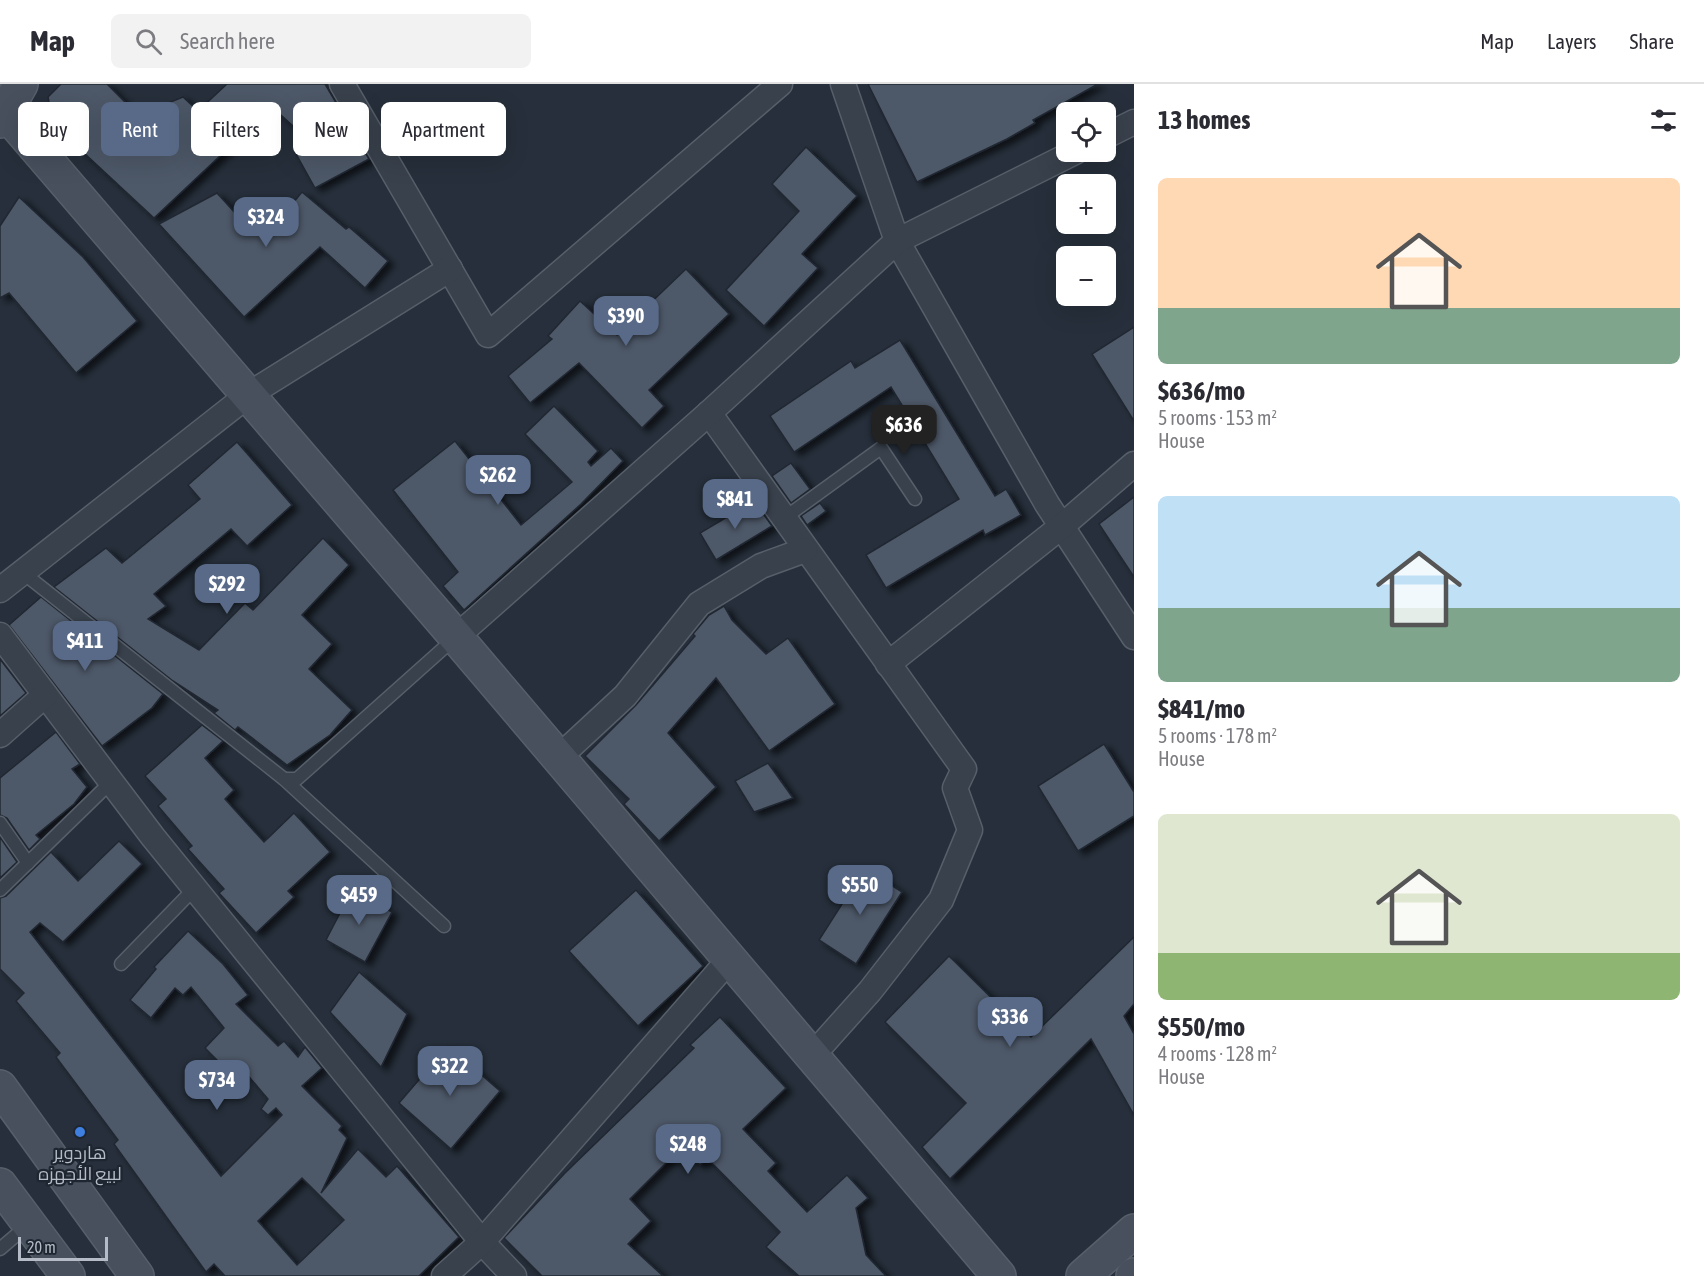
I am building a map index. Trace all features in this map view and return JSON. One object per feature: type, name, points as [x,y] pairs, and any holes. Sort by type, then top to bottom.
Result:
[{"type":"street","points":[[21,84],[3,117],[456,637],[557,759],[999,1276]]},
{"type":"street","points":[[342,84],[488,335],[780,84]]},
{"type":"street","points":[[843,84],[897,241],[1062,526],[1134,636]]},
{"type":"street","points":[[1116,131],[1134,122]]},
{"type":"street","points":[[456,637],[709,413],[897,241],[1056,162]]},
{"type":"street","points":[[0,590],[248,396],[450,269]]},
{"type":"street","points":[[709,413],[964,769],[955,788],[970,830],[941,900],[870,991],[811,1057]]},
{"type":"street","points":[[888,664],[1062,526],[1134,464]]},
{"type":"street","points":[[557,759],[625,696],[699,604],[761,566],[806,550]]},
{"type":"street","points":[[0,635],[111,782],[195,888],[482,1242],[514,1276]]},
{"type":"street","points":[[0,735],[45,695]]},
{"type":"street","points":[[444,1276],[482,1242],[729,960]]},
{"type":"street","points":[[0,1086],[136,1276]]},
{"type":"street","points":[[0,1185],[68,1276]]},
{"type":"street","points":[[1083,1276],[1134,1232]]},
{"type":"lane","points":[[783,519],[881,448],[915,499]]},
{"type":"lane","points":[[22,572],[284,779],[444,926]]},
{"type":"lane","points":[[284,779],[297,779],[456,637]]},
{"type":"lane","points":[[0,890],[111,782]]},
{"type":"lane","points":[[0,823],[28,863]]},
{"type":"lane","points":[[121,964],[195,888]]},
{"type":"lane","points":[[0,1249],[29,1224]]},
{"type":"building","points":[[61,84],[107,84],[125,102],[101,102],[101,156],[179,156],[179,102],[170,102],[183,97],[191,104],[191,156],[220,156],[154,218],[87,156],[89,102],[49,102],[48,97]]},
{"type":"building","points":[[227,84],[325,84],[336,102],[293,102],[293,126],[281,115],[281,102],[208,102]]},
{"type":"building","points":[[868,84],[1098,84],[1066,102],[1056,102],[1056,107],[1033,120],[1035,123],[1007,139],[917,182]]},
{"type":"building","points":[[806,147],[857,196],[802,254],[818,268],[764,326],[726,290],[799,211],[772,184]]},
{"type":"building","points":[[297,156],[367,156],[369,159],[315,188]]},
{"type":"building","points":[[302,192],[346,229],[349,227],[388,261],[365,288],[320,247],[244,317],[159,224],[217,193],[255,235],[266,225],[271,230]]},
{"type":"building","points":[[19,197],[83,257],[137,321],[76,373],[9,293],[0,298],[0,226]]},
{"type":"building","points":[[686,269],[729,314],[649,390],[664,406],[642,428],[579,363],[530,403],[508,376],[552,339],[548,336],[580,301],[617,335]]},
{"type":"building","points":[[1134,327],[1134,421],[1092,354]]},
{"type":"building","points":[[900,340],[995,496],[1006,489],[1021,515],[985,535],[983,530],[886,588],[866,555],[959,499],[891,387],[794,452],[770,416],[851,361],[855,368]]},
{"type":"building","points":[[554,406],[598,451],[588,462],[591,466],[611,448],[623,461],[581,504],[464,610],[443,586],[458,572],[393,490],[455,441],[521,525],[572,482],[525,434]]},
{"type":"building","points":[[237,442],[292,505],[247,546],[231,529],[154,594],[166,606],[148,619],[199,650],[245,603],[253,610],[323,538],[349,565],[302,615],[332,644],[309,669],[352,710],[330,735],[287,765],[238,727],[235,730],[214,713],[218,710],[173,681],[54,587],[106,548],[122,563],[200,499],[188,485]]},
{"type":"building","points":[[791,463],[810,489],[791,503],[772,476]]},
{"type":"building","points":[[1134,497],[1134,577],[1099,524]]},
{"type":"building","points":[[754,501],[772,526],[716,560],[700,533]]},
{"type":"building","points":[[820,503],[826,511],[807,525],[801,516]]},
{"type":"building","points":[[41,597],[163,694],[152,708],[102,746],[9,625]]},
{"type":"building","points":[[724,606],[732,620],[766,654],[788,638],[835,704],[769,751],[716,678],[668,733],[716,787],[659,841],[624,804],[629,799],[585,756],[636,705],[695,636],[693,634],[709,615]]},
{"type":"building","points":[[0,659],[26,693],[0,716]]},
{"type":"building","points":[[202,725],[223,741],[205,758],[234,790],[225,799],[264,842],[294,813],[330,852],[288,891],[294,897],[256,933],[219,893],[224,889],[188,849],[192,846],[158,806],[166,799],[145,776]]},
{"type":"building","points":[[56,732],[80,764],[72,769],[87,787],[74,804],[36,835],[40,839],[29,850],[7,818],[0,815],[0,778]]},
{"type":"building","points":[[1104,744],[1134,792],[1134,816],[1078,851],[1038,786]]},
{"type":"building","points":[[768,763],[793,798],[754,812],[735,781]]},
{"type":"building","points":[[0,837],[17,862],[0,878]]},
{"type":"building","points":[[119,841],[142,864],[63,942],[40,923],[30,932],[221,1176],[282,1115],[276,1108],[268,1115],[261,1109],[268,1099],[240,1066],[231,1074],[205,1048],[224,1028],[191,987],[183,995],[175,988],[151,1018],[130,1000],[156,969],[154,967],[188,931],[223,964],[248,995],[236,1004],[278,1046],[284,1041],[298,1057],[305,1047],[322,1068],[302,1086],[342,1126],[339,1130],[347,1138],[321,1193],[358,1149],[386,1177],[397,1166],[459,1237],[419,1276],[225,1276],[214,1264],[206,1272],[114,1144],[118,1140],[56,1057],[60,1053],[16,1001],[24,993],[0,969],[0,898],[6,896],[51,852],[78,881]],"holes":[[[302,1178],[344,1220],[297,1265],[258,1221]]]},
{"type":"building","points":[[865,868],[902,892],[856,964],[819,940]]},
{"type":"building","points":[[352,890],[392,912],[365,962],[326,940]]},
{"type":"building","points":[[636,890],[703,966],[638,1026],[569,951]]},
{"type":"building","points":[[1134,937],[1134,1004],[1124,1016],[1134,1034],[1134,1115],[1091,1039],[950,1179],[922,1147],[966,1103],[885,1022],[949,956],[1031,1037]]},
{"type":"building","points":[[359,972],[407,1014],[381,1067],[330,1012]]},
{"type":"building","points":[[720,1017],[786,1088],[743,1129],[776,1163],[768,1171],[807,1212],[847,1175],[868,1198],[856,1208],[866,1255],[886,1276],[799,1276],[766,1247],[780,1232],[707,1158],[700,1165],[682,1147],[630,1199],[651,1221],[628,1244],[663,1276],[542,1276],[504,1238],[565,1173],[694,1048],[690,1045]]},
{"type":"building","points":[[448,1046],[500,1091],[451,1149],[399,1103]]},
{"type":"place","name":"هاردوير لبيع الأجهزه","points":[[80,1132]]}]
